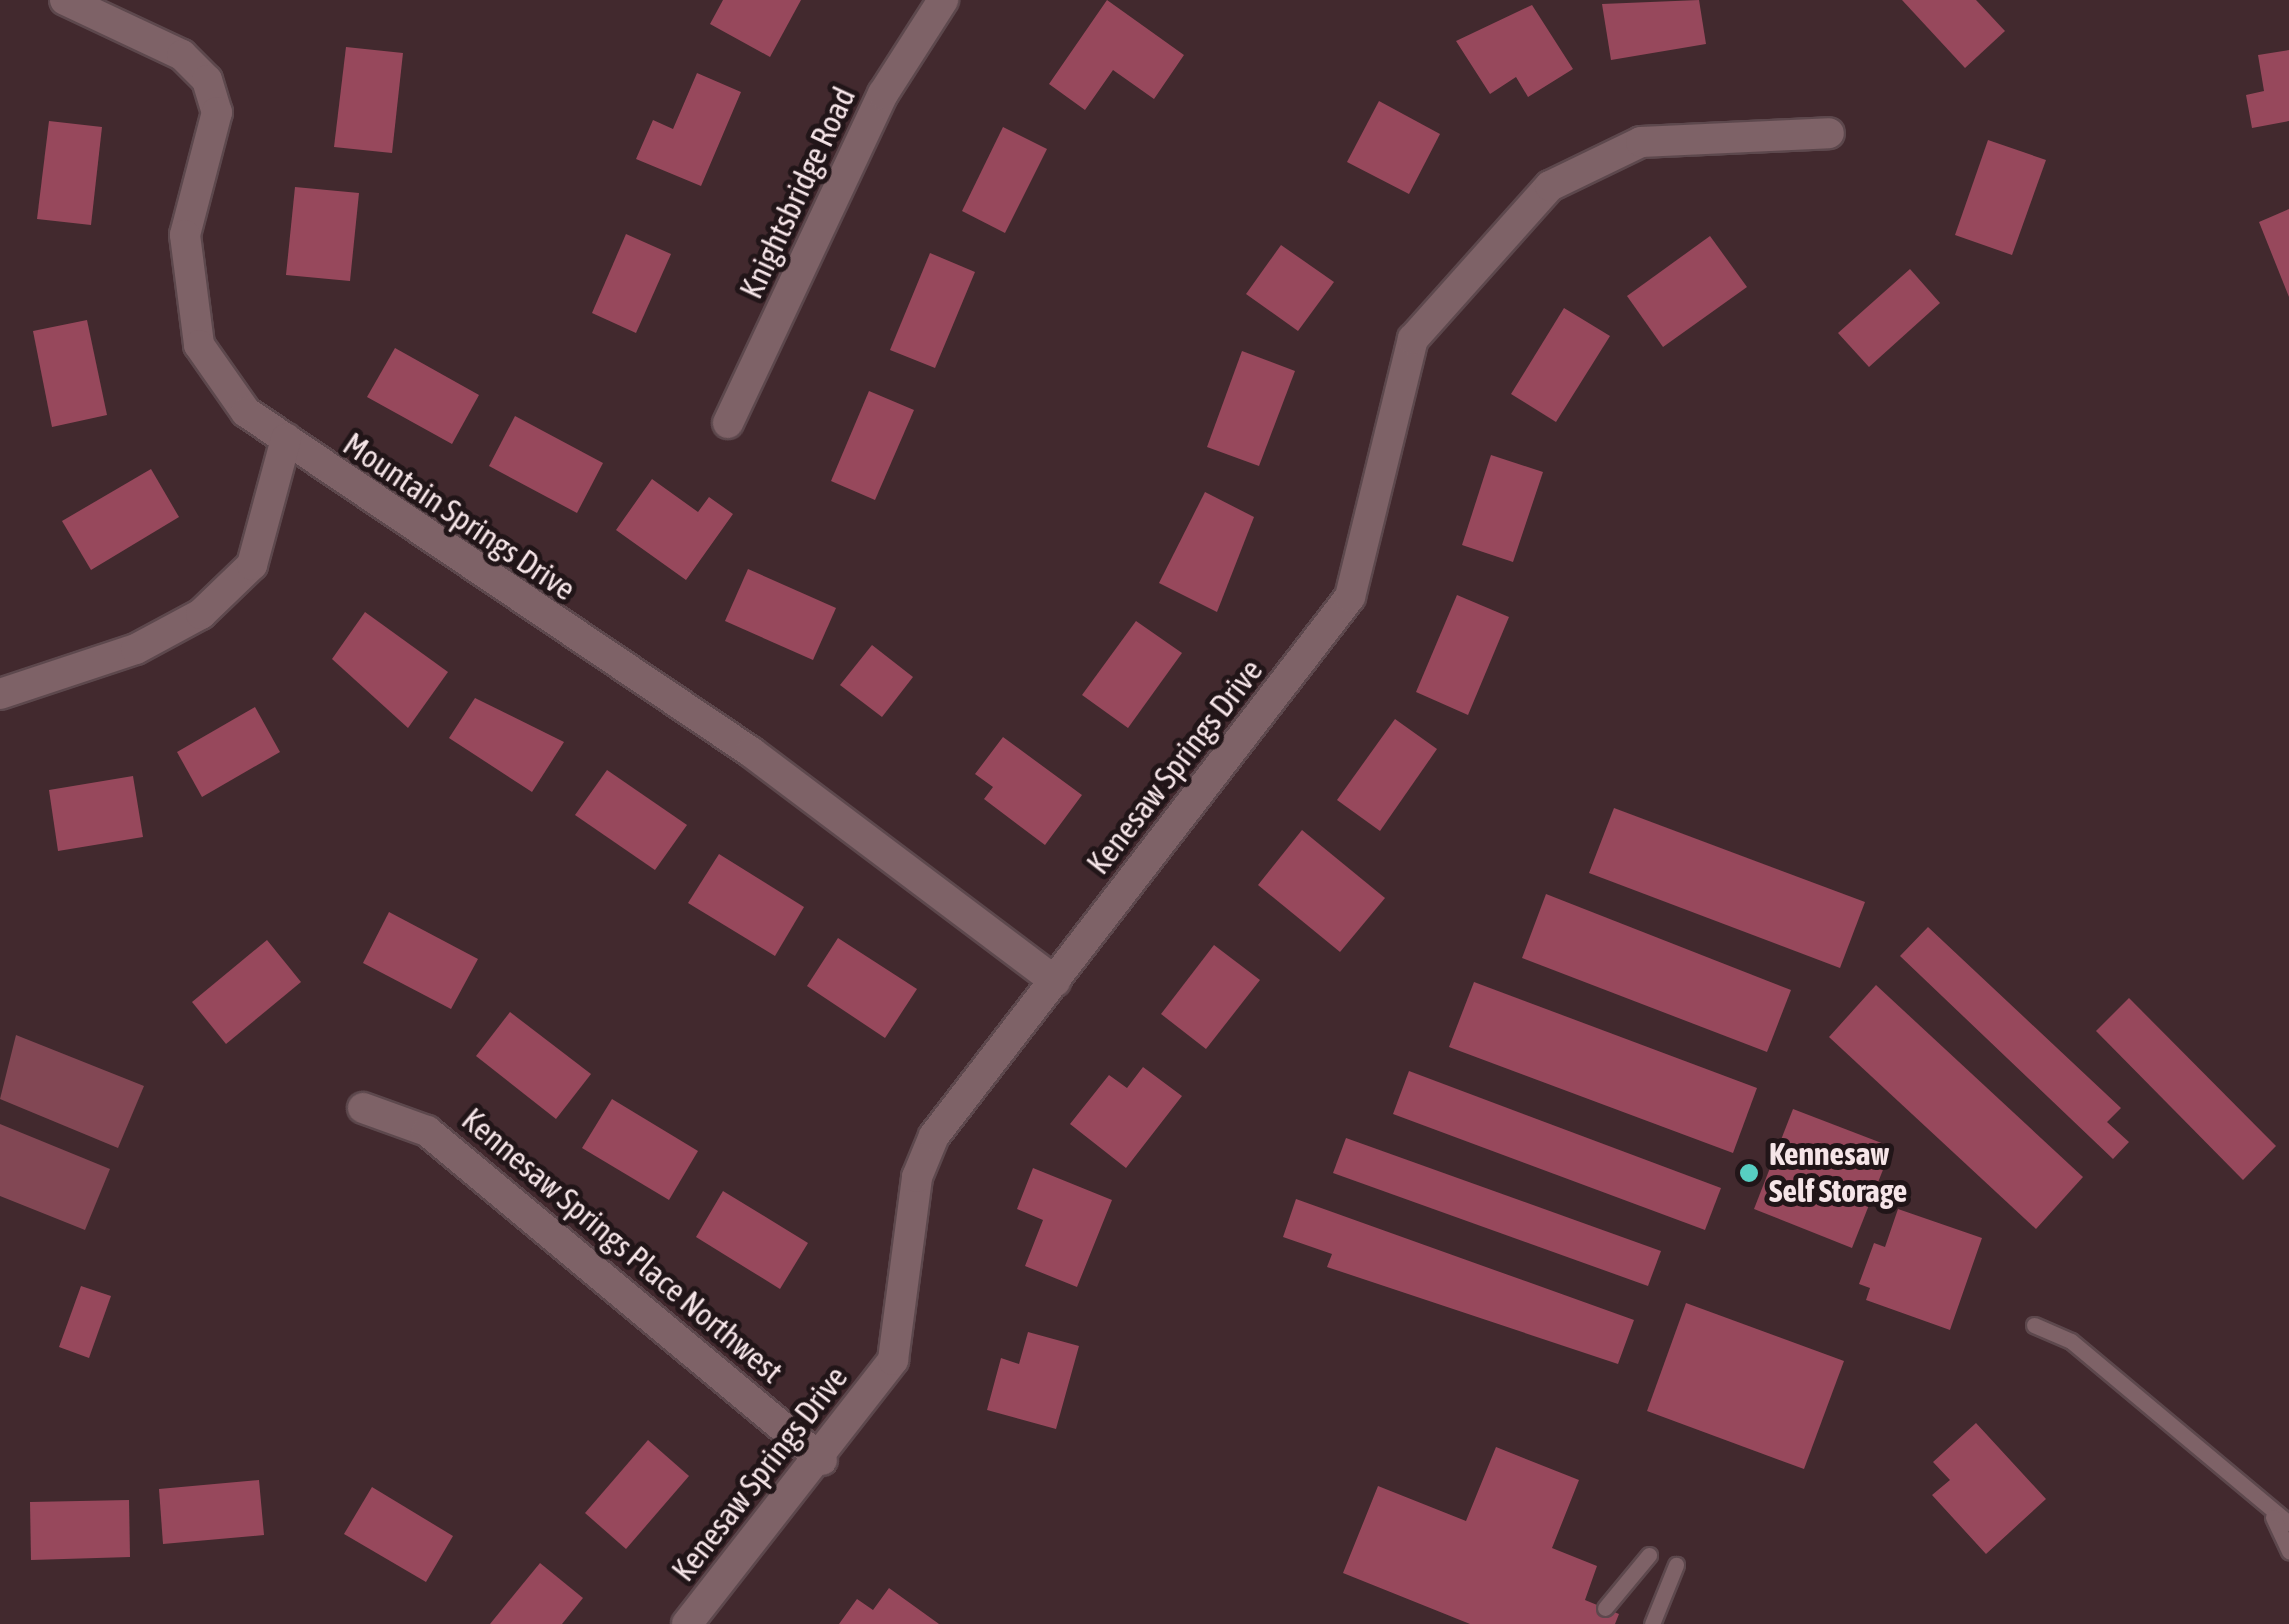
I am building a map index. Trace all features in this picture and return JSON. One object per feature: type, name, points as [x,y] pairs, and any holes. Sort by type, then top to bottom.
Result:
[{"type":"street","name":"Mountain Springs Drive","points":[[65,0],[182,55],[207,80],[217,112],[185,235],[199,346],[246,412],[751,752],[1055,980]]},
{"type":"street","name":"Knightsbridge Road","points":[[728,423],[882,94],[943,0]]},
{"type":"street","name":"Kenesaw Springs Drive","points":[[687,1624],[822,1460],[892,1360],[918,1177],[934,1136],[1350,597],[1413,339],[1477,257],[1550,186],[1642,142],[1829,133]]},
{"type":"street","points":[[0,694],[136,650],[201,614],[252,565],[286,438]]},
{"type":"street","name":"Kennesaw Springs Place Northwest","points":[[363,1108],[428,1131],[822,1460]]},
{"type":"lane","points":[[2034,1325],[2071,1341],[2281,1520],[2289,1552]]},
{"type":"lane","points":[[1604,1608],[1649,1555]]},
{"type":"lane","points":[[1652,1624],[1676,1565]]},
{"type":"shaded area","points":[[16,1035],[144,1086],[118,1148],[0,1099]]},
{"type":"shaded area","points":[[0,1124],[110,1169],[85,1230],[0,1196]]},
{"type":"building","points":[[723,0],[801,0],[770,57],[710,24]]},
{"type":"building","points":[[1107,0],[1184,55],[1154,99],[1113,70],[1085,110],[1049,84]]},
{"type":"building","points":[[1699,0],[1706,44],[1611,60],[1602,4]]},
{"type":"building","points":[[1902,0],[1976,0],[2005,31],[1965,68]]},
{"type":"building","points":[[1532,5],[1573,69],[1528,97],[1516,77],[1490,94],[1456,41]]},
{"type":"building","points":[[346,47],[403,53],[392,153],[334,147]]},
{"type":"building","points":[[2289,50],[2289,121],[2252,128],[2246,95],[2264,91],[2258,55]]},
{"type":"building","points":[[697,73],[741,92],[701,186],[636,159],[653,120],[673,129]]},
{"type":"building","points":[[1379,101],[1440,134],[1409,194],[1347,162]]},
{"type":"building","points":[[49,121],[102,127],[91,225],[37,219]]},
{"type":"building","points":[[1003,127],[1047,149],[1005,233],[962,211]]},
{"type":"building","points":[[1988,140],[2046,160],[2012,255],[1955,235]]},
{"type":"building","points":[[295,187],[359,193],[350,281],[286,275]]},
{"type":"building","points":[[2289,209],[2289,297],[2259,222]]},
{"type":"building","points":[[626,234],[671,254],[636,333],[592,313]]},
{"type":"building","points":[[1710,236],[1747,287],[1663,347],[1627,296]]},
{"type":"building","points":[[1281,245],[1334,282],[1298,331],[1246,294]]},
{"type":"building","points":[[930,253],[975,272],[935,368],[890,350]]},
{"type":"building","points":[[1910,269],[1940,303],[1869,367],[1838,333]]},
{"type":"building","points":[[1564,308],[1610,336],[1556,422],[1511,394]]},
{"type":"building","points":[[87,320],[107,415],[52,427],[33,331]]},
{"type":"building","points":[[395,348],[479,395],[452,444],[367,397]]},
{"type":"building","points":[[1242,351],[1295,371],[1259,466],[1207,447]]},
{"type":"building","points":[[869,391],[914,410],[875,500],[831,481]]},
{"type":"building","points":[[515,416],[603,463],[577,513],[489,466]]},
{"type":"building","points":[[1491,455],[1543,472],[1513,562],[1462,545]]},
{"type":"building","points":[[151,469],[179,517],[91,570],[62,521]]},
{"type":"building","points":[[652,479],[698,512],[709,497],[733,514],[686,580],[616,530]]},
{"type":"building","points":[[1205,492],[1254,517],[1217,612],[1159,583]]},
{"type":"building","points":[[748,569],[836,608],[813,660],[725,621]]},
{"type":"building","points":[[1457,595],[1509,617],[1468,715],[1416,692]]},
{"type":"building","points":[[365,612],[448,672],[408,728],[332,659]]},
{"type":"building","points":[[1136,621],[1182,653],[1128,728],[1082,695]]},
{"type":"building","points":[[872,645],[913,677],[882,717],[840,685]]},
{"type":"building","points":[[475,698],[564,742],[532,792],[449,738]]},
{"type":"building","points":[[255,707],[280,752],[202,797],[177,752]]},
{"type":"building","points":[[1395,719],[1437,749],[1380,831],[1337,800]]},
{"type":"building","points":[[1003,737],[1082,795],[1045,845],[984,799],[993,787],[975,774]]},
{"type":"building","points":[[607,770],[687,825],[655,870],[575,815]]},
{"type":"building","points":[[133,776],[143,837],[58,851],[49,790]]},
{"type":"building","points":[[1614,808],[1865,902],[1840,968],[1589,873]]},
{"type":"building","points":[[1302,830],[1385,898],[1340,952],[1258,885]]},
{"type":"building","points":[[719,854],[804,907],[775,956],[688,903]]},
{"type":"building","points":[[1546,894],[1791,990],[1767,1052],[1522,958]]},
{"type":"building","points":[[389,912],[478,959],[451,1009],[363,963]]},
{"type":"building","points":[[1928,927],[2121,1108],[2107,1122],[2129,1142],[2113,1159],[1900,956]]},
{"type":"building","points":[[838,938],[917,989],[885,1038],[807,986]]},
{"type":"building","points":[[267,940],[301,982],[226,1044],[192,1002]]},
{"type":"building","points":[[1214,945],[1260,980],[1206,1049],[1161,1014]]},
{"type":"building","points":[[1474,982],[1757,1088],[1733,1153],[1449,1047]]},
{"type":"building","points":[[1876,985],[2083,1177],[2036,1229],[1829,1037]]},
{"type":"building","points":[[2129,998],[2276,1146],[2243,1180],[2096,1031]]},
{"type":"building","points":[[510,1012],[591,1074],[556,1119],[476,1056]]},
{"type":"building","points":[[1143,1067],[1182,1096],[1126,1168],[1070,1124],[1109,1075],[1127,1088]]},
{"type":"building","points":[[1409,1071],[1721,1188],[1705,1230],[1393,1114]]},
{"type":"building","points":[[612,1099],[698,1151],[669,1200],[582,1148]]},
{"type":"building","points":[[1793,1109],[1892,1147],[1852,1248],[1754,1209]]},
{"type":"building","points":[[1346,1138],[1661,1251],[1648,1286],[1333,1173]]},
{"type":"building","points":[[1033,1168],[1112,1200],[1077,1287],[1025,1266],[1043,1220],[1017,1209]]},
{"type":"building","points":[[723,1191],[808,1243],[780,1289],[696,1237]]},
{"type":"building","points":[[1296,1199],[1634,1320],[1618,1364],[1327,1267],[1332,1254],[1283,1237]]},
{"type":"building","points":[[1898,1209],[1982,1238],[1950,1330],[1866,1300],[1870,1288],[1859,1284],[1874,1243],[1885,1247]]},
{"type":"building","points":[[81,1286],[111,1296],[89,1358],[59,1347]]},
{"type":"building","points":[[1686,1303],[1844,1361],[1804,1469],[1647,1411]]},
{"type":"building","points":[[1028,1332],[1079,1346],[1056,1429],[987,1410],[1001,1358],[1019,1364]]},
{"type":"building","points":[[1976,1423],[2046,1499],[1986,1554],[1932,1495],[1950,1480],[1933,1462]]},
{"type":"building","points":[[648,1440],[689,1476],[626,1549],[585,1513]]},
{"type":"building","points":[[1496,1447],[1579,1480],[1552,1548],[1597,1566],[1585,1600],[1619,1614],[1615,1624],[1470,1624],[1343,1573],[1378,1486],[1466,1521]]},
{"type":"building","points":[[259,1480],[264,1535],[163,1544],[159,1489]]},
{"type":"building","points":[[372,1487],[453,1536],[426,1582],[344,1534]]},
{"type":"building","points":[[129,1500],[130,1557],[31,1560],[30,1502]]},
{"type":"building","points":[[540,1563],[583,1598],[562,1624],[490,1624]]},
{"type":"building","points":[[889,1588],[939,1624],[839,1624],[857,1599],[873,1610]]},
{"type":"place","name":"Kennesaw Self Storage","points":[[1749,1173]]}]
